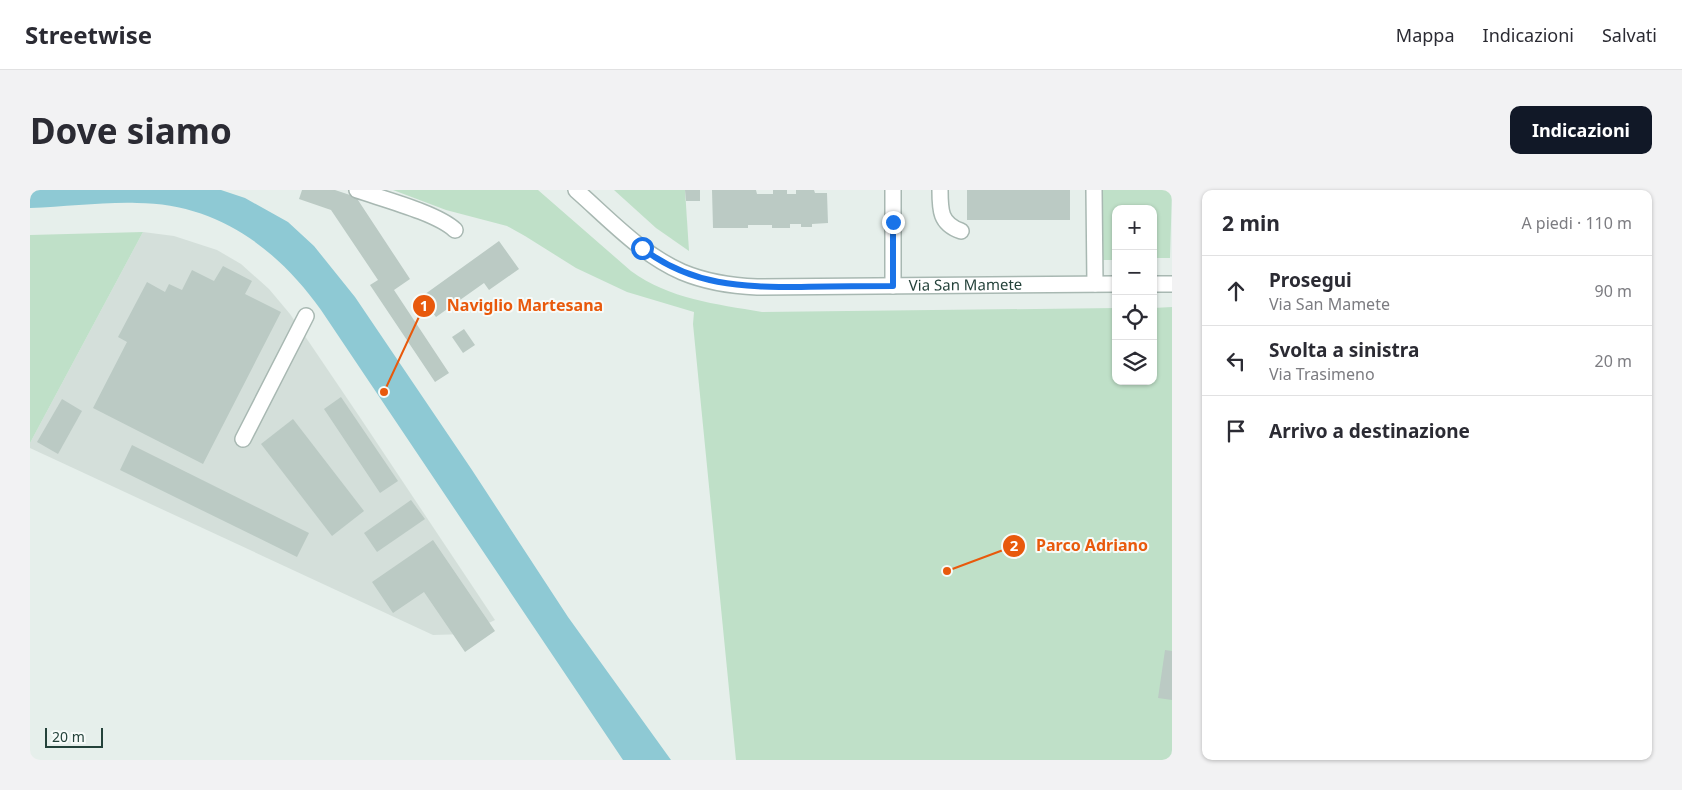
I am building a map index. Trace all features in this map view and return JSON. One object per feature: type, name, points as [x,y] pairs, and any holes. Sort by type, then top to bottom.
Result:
[{"type":"street","points":[[357,190],[437,218],[449,224],[454,230]]},
{"type":"street","name":"Via San Mamete","points":[[576,190],[650,254],[674,268],[718,283],[746,286],[1112,284]]},
{"type":"street","points":[[893,190],[893,286]]},
{"type":"street","points":[[940,190],[944,219],[950,226],[961,231]]},
{"type":"street","points":[[1094,190],[1095,284]]},
{"type":"street","points":[[1157,284],[1172,284]]},
{"type":"street","points":[[243,439],[306,316]]},
{"type":"shaded area","points":[[143,232],[174,236],[217,250],[241,264],[269,289],[290,314],[495,620],[466,634],[433,635],[30,448],[30,443]]},
{"type":"green space","points":[[393,190],[538,190],[631,271],[646,280],[661,288],[694,299],[762,312],[1112,308],[1112,385],[1157,385],[1157,308],[1172,307],[1172,760],[736,760],[693,324],[694,312],[627,292],[576,268],[507,226],[446,210]]},
{"type":"green space","points":[[614,190],[685,190],[689,251],[656,228]]},
{"type":"green space","points":[[1101,190],[1172,190],[1170,258],[1157,258],[1157,205],[1112,205],[1112,260],[1102,260]]},
{"type":"green space","points":[[143,232],[30,443],[30,235]]},
{"type":"water","points":[[30,190],[221,190],[245,198],[288,222],[314,246],[355,297],[472,470],[568,617],[671,760],[623,760],[321,310],[285,267],[242,233],[193,211],[166,205],[137,203],[30,208]]},
{"type":"building","points":[[302,190],[335,190],[356,197],[410,279],[394,290],[449,373],[435,382],[370,285],[378,280],[331,210],[299,199]]},
{"type":"building","points":[[685,190],[700,190],[700,201],[686,201]]},
{"type":"building","points":[[712,190],[756,190],[757,194],[773,194],[773,190],[787,190],[787,194],[796,194],[796,190],[814,190],[815,193],[827,193],[828,223],[812,224],[812,227],[790,224],[790,228],[772,228],[772,225],[748,225],[748,228],[713,228]]},
{"type":"building","points":[[967,190],[1070,190],[1070,220],[967,220]]},
{"type":"building","points":[[499,241],[519,269],[489,290],[484,283],[436,317],[421,297]]},
{"type":"building","points":[[223,266],[252,281],[245,294],[281,312],[203,464],[93,408],[127,342],[118,337],[147,282],[165,292],[169,284],[182,290],[192,270],[214,281]]},
{"type":"building","points":[[464,329],[475,345],[463,353],[452,337]]},
{"type":"building","points":[[341,397],[398,481],[380,493],[324,409]]},
{"type":"building","points":[[62,399],[82,411],[58,454],[37,442]]},
{"type":"building","points":[[293,419],[364,511],[332,536],[261,444]]},
{"type":"building","points":[[132,445],[309,533],[297,557],[120,470]]},
{"type":"building","points":[[411,500],[425,519],[377,552],[364,533]]},
{"type":"building","points":[[433,540],[495,631],[465,652],[424,592],[393,613],[372,582]]},
{"type":"building","points":[[1165,650],[1172,651],[1172,700],[1158,698]]},
{"type":"place","name":"Naviglio Martesana","points":[[384,392]]},
{"type":"place","name":"Parco Adriano","points":[[947,571]]},
{"type":"route","points":[[642,248],[682,272],[718,283],[758,287],[893,286],[893,222]]}]
